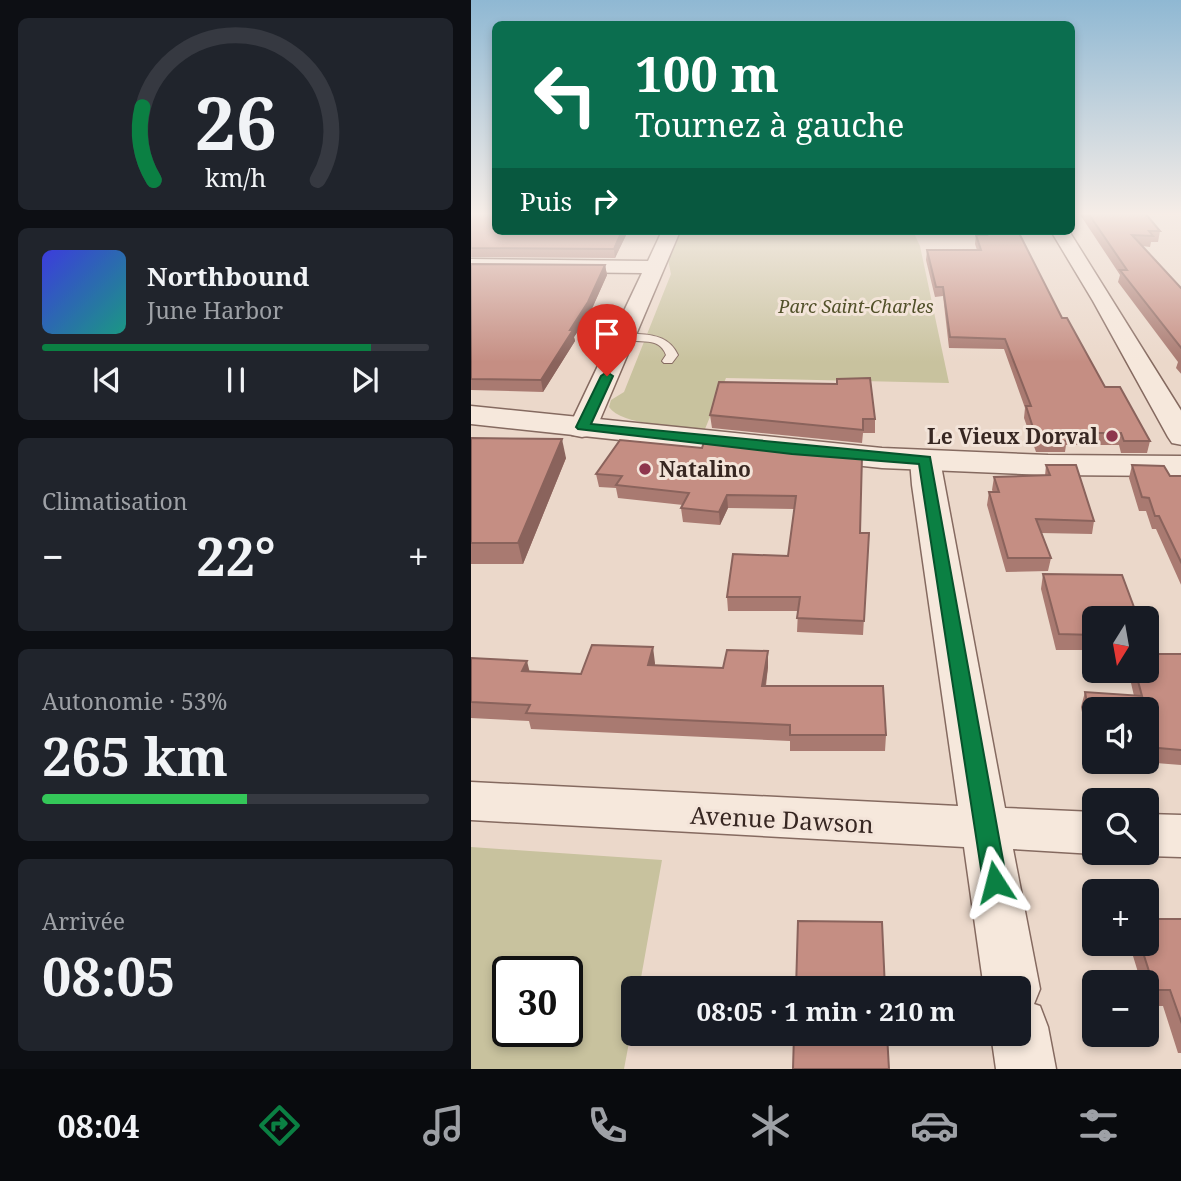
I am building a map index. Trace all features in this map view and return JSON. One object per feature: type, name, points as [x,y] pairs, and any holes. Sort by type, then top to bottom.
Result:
[{"type":"street","points":[[582,428],[655,263]]},
{"type":"street","points":[[1080,263],[1181,437]]},
{"type":"street","points":[[471,265],[653,267]]},
{"type":"street","points":[[471,415],[750,445],[925,460],[1181,466]]},
{"type":"street","points":[[925,460],[929,499],[1010,976]]},
{"type":"street","name":"Avenue Dawson","points":[[471,801],[1082,833]]},
{"type":"street","points":[[1159,835],[1181,836]]},
{"type":"street","points":[[1022,1046],[1026,1069]]},
{"type":"lane","points":[[624,337],[665,342],[672,355],[668,361]]},
{"type":"green space","name":"Parc Saint-Charles","points":[[669,263],[924,263],[949,383],[726,378],[705,429],[639,422],[626,418],[609,407],[611,400],[624,392],[671,274]]},
{"type":"green space","points":[[471,847],[662,860],[641,976],[621,976],[621,1046],[628,1046],[624,1069],[471,1069]]},
{"type":"building","points":[[930,263],[1034,263],[1062,318],[1067,318],[1105,387],[1120,387],[1150,441],[1124,441],[1121,433],[1064,433],[1067,441],[1037,440],[1026,406],[1031,406],[1005,339],[950,337],[943,287],[936,287]]},
{"type":"building","points":[[1122,263],[1158,263],[1182,289],[1182,349],[1120,270],[1127,270]]},
{"type":"building","points":[[471,264],[605,265],[588,302],[570,330],[573,330],[541,380],[471,379]]},
{"type":"building","points":[[870,378],[875,419],[863,419],[863,430],[710,415],[719,382],[837,384],[837,379]]},
{"type":"building","points":[[471,438],[562,439],[518,543],[471,543]]},
{"type":"building","points":[[705,439],[862,456],[860,533],[869,533],[864,621],[797,618],[800,597],[727,597],[733,554],[788,556],[796,496],[727,495],[719,512],[681,508],[689,493],[616,485],[622,476],[596,474],[620,440],[702,448]]},
{"type":"building","points":[[1046,465],[1076,465],[1094,521],[1036,519],[1051,558],[1008,558],[989,492],[999,492],[994,477],[1050,475]]},
{"type":"building","points":[[1132,465],[1164,466],[1170,476],[1182,476],[1182,564],[1159,516],[1155,516],[1149,498],[1142,497]]},
{"type":"building","points":[[1043,574],[1122,575],[1134,606],[1082,606],[1082,635],[1059,634]]},
{"type":"building","points":[[592,645],[653,647],[648,665],[723,668],[727,650],[768,651],[762,686],[883,686],[886,735],[790,735],[790,725],[526,713],[530,705],[471,702],[471,658],[527,661],[522,671],[581,674]]},
{"type":"building","points":[[1159,654],[1182,654],[1182,750],[1159,748],[1159,697],[1086,697],[1085,692],[1142,696],[1138,683],[1159,683]]},
{"type":"building","points":[[1159,919],[1182,919],[1182,1024],[1170,990],[1159,990],[1159,970],[1149,970],[1144,956],[1159,956]]},
{"type":"building","points":[[798,921],[882,922],[884,976],[796,976]]},
{"type":"building","points":[[794,1046],[888,1046],[889,1069],[793,1069]]},
{"type":"place","name":"Le Vieux Dorval","points":[[1112,436]]},
{"type":"place","name":"Natalino","points":[[645,469]]},
{"type":"route","points":[[607,376],[583,427],[736,444],[925,460],[927,485],[995,882]]}]
